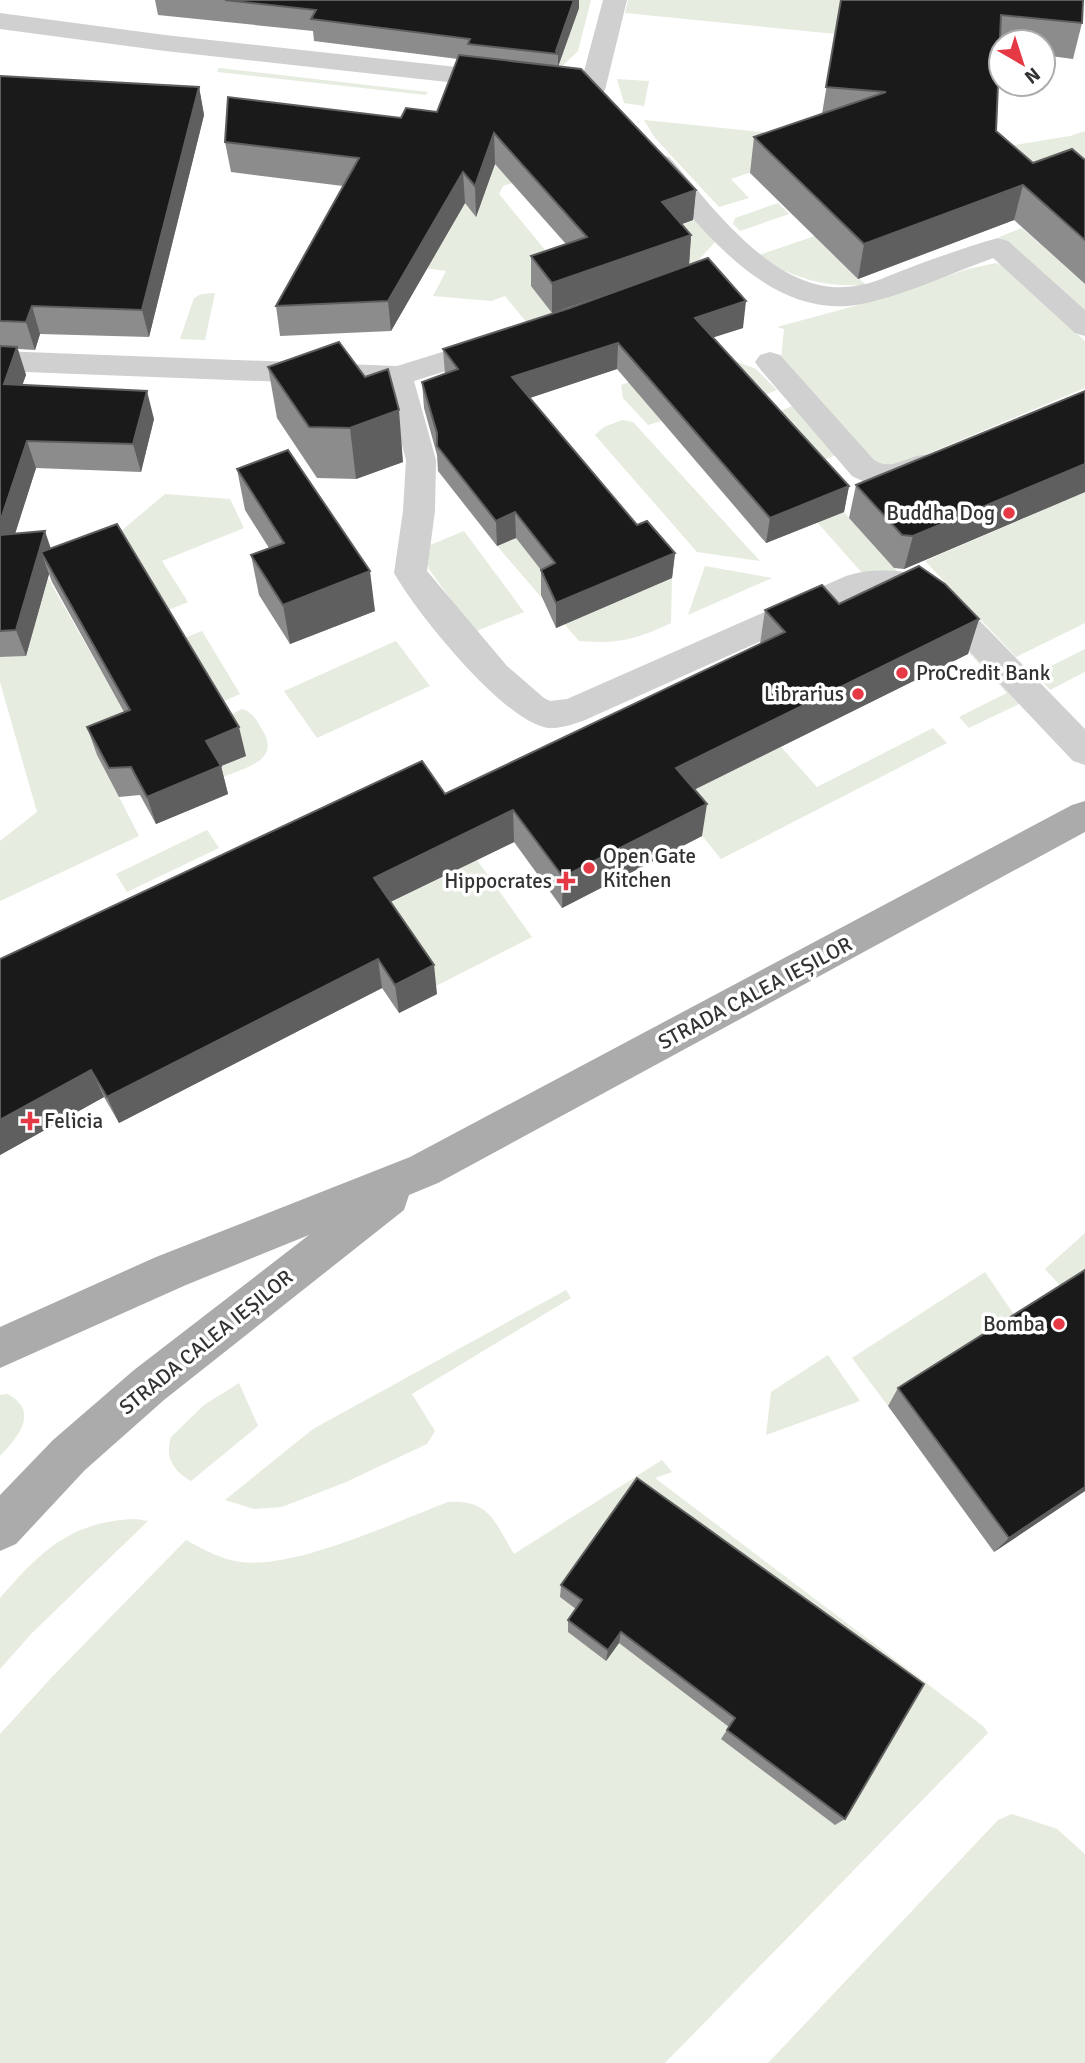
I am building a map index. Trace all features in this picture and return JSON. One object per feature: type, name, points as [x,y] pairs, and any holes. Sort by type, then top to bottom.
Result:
[{"type":"main road","name":"STRADA CALEA IEȘILOR","points":[[0,1348],[171,1271],[424,1170],[1085,815]]},
{"type":"main road","name":"STRADA CALEA IEȘILOR","points":[[0,1528],[69,1455],[149,1385],[424,1170]]},
{"type":"lane","points":[[611,110],[579,88],[615,0]]},
{"type":"lane","points":[[0,21],[165,43],[527,82]]},
{"type":"lane","points":[[638,140],[734,262],[778,281],[826,297],[860,295],[998,247],[1085,326]]},
{"type":"lane","points":[[0,361],[398,376],[521,337]]},
{"type":"lane","points":[[306,373],[358,350],[412,349],[468,355]]},
{"type":"lane","points":[[770,362],[863,468],[874,477],[895,476],[956,451]]},
{"type":"lane","points":[[398,376],[421,460],[419,511],[410,573],[499,681],[526,705],[546,714],[573,711],[858,584],[915,584],[931,591],[949,608],[1085,751]]},
{"type":"shaded area","points":[[504,0],[591,0],[578,51],[556,72],[579,8]]},
{"type":"shaded area","points":[[628,0],[842,0],[836,34],[625,13]]},
{"type":"shaded area","points":[[219,68],[428,92],[426,95],[217,72]]},
{"type":"shaded area","points":[[617,79],[649,81],[644,106],[624,103]]},
{"type":"shaded area","points":[[516,106],[540,174],[503,186],[499,194],[565,274],[548,308],[554,314],[527,323],[505,296],[491,301],[433,296],[446,271],[390,263],[431,198],[481,203]]},
{"type":"shaded area","points":[[644,120],[861,142],[778,163],[731,179],[749,198],[719,207],[655,138]]},
{"type":"shaded area","points":[[1085,131],[1085,199],[1003,147],[1070,136]]},
{"type":"shaded area","points":[[778,203],[789,214],[740,231],[733,224],[735,218]]},
{"type":"shaded area","points":[[700,218],[716,241],[695,264],[632,286],[610,267],[653,235]]},
{"type":"shaded area","points":[[1022,228],[1085,284],[1085,316],[999,237]]},
{"type":"shaded area","points":[[815,236],[866,285],[837,285],[810,280],[784,270],[759,255]]},
{"type":"shaded area","points":[[996,263],[1008,269],[1085,341],[1085,388],[908,462],[888,465],[869,460],[781,359],[784,329],[777,327]]},
{"type":"shaded area","points":[[215,293],[205,340],[180,339],[194,298],[201,294]]},
{"type":"shaded area","points":[[706,354],[718,354],[756,369],[777,390],[746,403],[648,404],[661,421],[648,425],[623,398],[621,385]]},
{"type":"shaded area","points":[[795,405],[838,454],[805,468],[760,419]]},
{"type":"shaded area","points":[[622,420],[633,422],[760,561],[697,552],[595,435],[604,427]]},
{"type":"shaded area","points":[[1085,492],[1085,623],[1016,657],[925,561]]},
{"type":"shaded area","points":[[165,494],[230,499],[244,528],[162,561],[188,602],[161,613],[114,537]]},
{"type":"shaded area","points":[[844,512],[898,572],[871,583],[817,522]]},
{"type":"shaded area","points":[[464,531],[524,612],[474,632],[429,569],[423,548]]},
{"type":"shaded area","points":[[516,538],[579,618],[672,578],[671,623],[626,639],[605,642],[579,641],[497,546]]},
{"type":"shaded area","points":[[705,566],[772,578],[688,615]]},
{"type":"shaded area","points":[[48,578],[139,738],[119,797],[139,836],[0,901],[0,841],[37,812],[0,682],[0,657],[26,656]]},
{"type":"shaded area","points":[[202,631],[240,694],[215,705],[177,641]]},
{"type":"shaded area","points":[[396,641],[430,686],[317,738],[284,691]]},
{"type":"shaded area","points":[[1085,649],[1085,672],[1050,690],[1035,674]]},
{"type":"shaded area","points":[[974,651],[1023,702],[969,728],[959,717],[1007,693],[969,653]]},
{"type":"shaded area","points":[[242,709],[251,714],[257,722],[267,739],[268,748],[258,762],[219,779],[214,769],[224,718]]},
{"type":"shaded area","points":[[933,728],[947,743],[721,859],[673,800],[781,747],[817,787]]},
{"type":"shaded area","points":[[207,830],[219,848],[127,892],[116,874]]},
{"type":"shaded area","points":[[477,860],[532,937],[432,988],[397,937],[81,1054]]},
{"type":"shaded area","points":[[1085,1233],[1085,1280],[1066,1292],[1045,1269]]},
{"type":"shaded area","points":[[985,1272],[1019,1322],[888,1406],[852,1358]]},
{"type":"shaded area","points":[[566,1290],[571,1298],[412,1394],[435,1431],[427,1444],[346,1482],[282,1507],[254,1509],[225,1500],[313,1429]]},
{"type":"shaded area","points":[[828,1355],[860,1401],[766,1435],[771,1392]]},
{"type":"shaded area","points":[[239,1383],[258,1426],[191,1481],[175,1468],[172,1462],[169,1451],[171,1437],[204,1405]]},
{"type":"shaded area","points":[[7,1394],[23,1408],[23,1425],[0,1456],[0,1395]]},
{"type":"shaded area","points":[[662,1460],[672,1472],[655,1478],[983,1726],[988,1733],[665,2063],[0,2063],[0,1734],[186,1540],[227,1559],[264,1562],[317,1551],[374,1532],[448,1502],[462,1502],[473,1504],[490,1515],[514,1554]]},
{"type":"shaded area","points":[[113,1521],[148,1521],[32,1633],[0,1669],[0,1598],[15,1581],[44,1553],[75,1532]]},
{"type":"shaded area","points":[[1012,1814],[1057,1829],[1085,1854],[1085,2063],[768,2063],[998,1820]]},
{"type":"building","points":[[225,0],[574,0],[556,51],[558,54],[468,44],[470,39],[311,19],[316,10]]},
{"type":"building","points":[[841,0],[1083,0],[1082,23],[1001,15],[1000,28],[987,28],[987,98],[997,98],[996,131],[1033,163],[1072,149],[1085,160],[1085,240],[1023,185],[864,244],[754,137],[886,92],[826,87]]},
{"type":"building","points":[[459,55],[581,69],[696,190],[662,202],[691,235],[552,283],[531,256],[587,237],[494,133],[475,186],[463,172],[388,301],[276,306],[359,158],[225,142],[228,97],[401,118],[406,108],[437,112]]},
{"type":"building","points":[[0,76],[199,87],[142,310],[32,306],[26,322],[0,321]]},
{"type":"building","points":[[708,258],[746,301],[695,318],[849,486],[770,518],[618,343],[512,377],[637,525],[647,521],[675,553],[556,603],[541,570],[555,563],[515,512],[496,521],[437,446],[437,433],[422,382],[458,369],[443,349],[570,308]]},
{"type":"building","points":[[339,342],[365,377],[388,369],[399,410],[350,428],[309,427],[268,367]]},
{"type":"building","points":[[0,346],[17,347],[4,384],[147,391],[133,444],[27,441],[0,522]]},
{"type":"building","points":[[1085,391],[1085,464],[913,536],[902,535],[856,485]]},
{"type":"building","points":[[288,450],[370,571],[283,605],[251,555],[284,543],[237,469]]},
{"type":"building","points":[[117,524],[239,727],[206,741],[221,766],[147,797],[131,767],[109,768],[87,727],[130,710],[41,552]]},
{"type":"building","points":[[45,531],[16,630],[0,631],[0,535]]},
{"type":"building","points":[[919,566],[945,584],[979,619],[676,768],[707,804],[563,877],[513,810],[374,878],[434,965],[395,985],[378,959],[107,1097],[91,1070],[0,1120],[0,959],[422,761],[445,794],[785,632],[765,610],[822,585],[839,604]]},
{"type":"building","points":[[1085,1270],[1085,1487],[1009,1538],[898,1388]]},
{"type":"building","points":[[637,1478],[924,1684],[845,1819],[727,1730],[735,1718],[621,1632],[608,1650],[568,1620],[582,1600],[561,1585]]},
{"type":"place","name":"Buddha Dog","points":[[1009,513]]},
{"type":"place","name":"ProCredit Bank","points":[[902,673]]},
{"type":"place","name":"Librarius","points":[[858,694]]},
{"type":"place","name":"Open Gate Kitchen","points":[[589,868]]},
{"type":"place","name":"Hippocrates","points":[[566,881]]},
{"type":"place","name":"Felicia","points":[[30,1121]]},
{"type":"place","name":"Bomba","points":[[1059,1324]]}]
